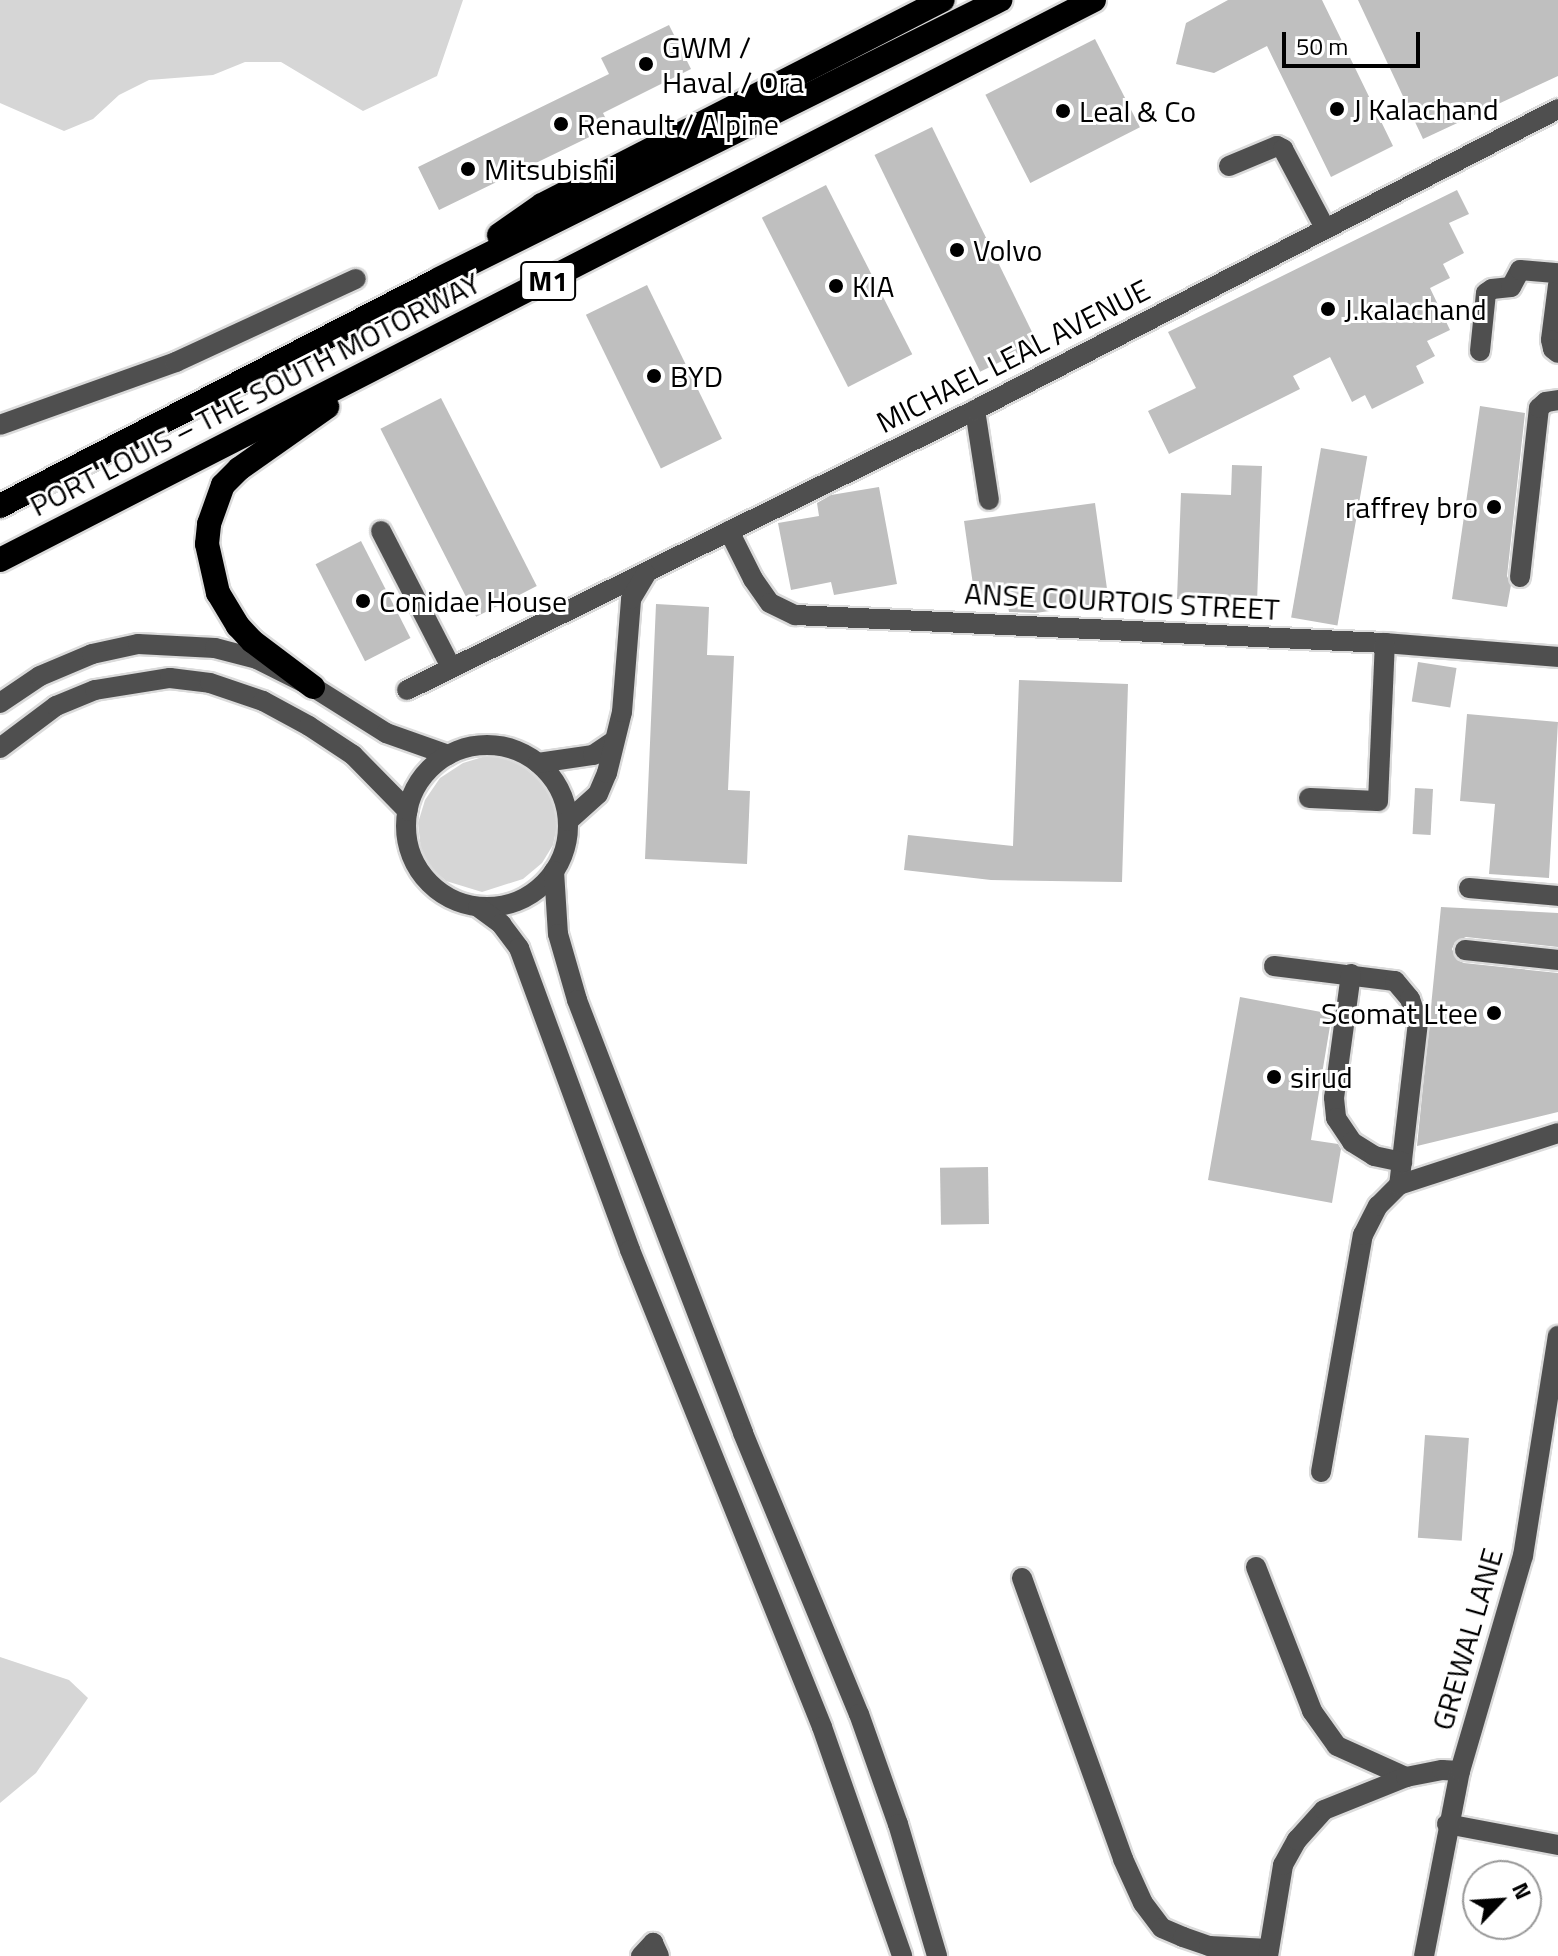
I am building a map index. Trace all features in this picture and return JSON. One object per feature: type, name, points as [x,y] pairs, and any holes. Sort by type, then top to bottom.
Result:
[{"type":"highway","points":[[439,279],[542,205],[943,0]]},
{"type":"highway","name":"PORT LOUIS – THE SOUTH MOTORWAY","points":[[0,506],[439,279],[1000,0]]},
{"type":"highway","name":"PORT LOUIS – THE SOUTH MOTORWAY","points":[[0,560],[1094,0]]},
{"type":"highway","points":[[313,687],[287,663],[252,641],[228,613],[208,560],[209,524],[223,485],[239,469],[395,360]]},
{"type":"street","name":"MICHAEL LEAL AVENUE","points":[[407,690],[1190,302],[1325,228],[1558,109]]},
{"type":"street","points":[[1229,166],[1277,146],[1325,228]]},
{"type":"street","points":[[1480,351],[1486,293],[1511,287],[1520,270],[1558,273]]},
{"type":"street","points":[[0,425],[176,362],[356,279]]},
{"type":"street","points":[[1558,285],[1551,340],[1553,349],[1558,353]]},
{"type":"street","points":[[1520,577],[1539,408],[1546,402],[1558,400]]},
{"type":"street","points":[[975,410],[989,500]]},
{"type":"street","points":[[381,531],[451,667]]},
{"type":"street","name":"ANSE COURTOIS STREET","points":[[729,531],[753,579],[770,603],[795,615],[1385,643],[1558,657]]},
{"type":"street","points":[[568,821],[598,794],[622,712],[631,599],[646,574]]},
{"type":"street","points":[[1309,798],[1378,801],[1385,643]]},
{"type":"street","points":[[0,703],[40,676],[92,654],[138,644],[215,648],[257,659],[313,687],[386,733],[448,755]]},
{"type":"street","points":[[0,748],[56,706],[95,690],[170,678],[210,683],[263,701],[309,726],[353,755],[408,811]]},
{"type":"street","points":[[538,763],[593,755],[614,741]]},
{"type":"street","points":[[494,746],[522,753],[538,763],[553,779],[563,799],[568,821],[565,848],[554,871],[521,900],[500,906],[478,907],[457,901],[422,874],[409,844],[408,811],[421,778],[448,755],[465,748],[494,746]]},
{"type":"street","points":[[554,871],[558,934],[577,1000],[743,1433],[859,1714],[898,1824],[937,1956]]},
{"type":"street","points":[[1469,888],[1558,896]]},
{"type":"street","points":[[478,907],[501,924],[519,948],[630,1250],[832,1755],[902,1956]]},
{"type":"street","points":[[1465,950],[1558,960]]},
{"type":"street","points":[[1274,966],[1395,981],[1410,999],[1418,1022],[1399,1185]]},
{"type":"street","points":[[1351,974],[1334,1098],[1336,1118],[1352,1142],[1374,1156],[1402,1162]]},
{"type":"street","points":[[1321,1472],[1363,1235],[1378,1206],[1399,1185],[1558,1133]]},
{"type":"street","name":"GREWAL LANE","points":[[1424,1956],[1447,1824],[1460,1771],[1523,1556],[1553,1392],[1558,1336]]},
{"type":"street","points":[[1256,1567],[1312,1711],[1337,1746],[1406,1777]]},
{"type":"street","points":[[1022,1578],[1123,1859],[1143,1903],[1162,1928],[1209,1946],[1269,1952],[1283,1865],[1297,1840],[1324,1810],[1406,1777],[1460,1771]]},
{"type":"street","points":[[1447,1824],[1558,1845]]},
{"type":"street","points":[[641,1956],[653,1943],[659,1956]]},
{"type":"shaded area","points":[[0,0],[463,0],[437,76],[363,111],[281,62],[245,62],[213,75],[149,80],[119,95],[93,119],[64,131],[0,103]]},
{"type":"shaded area","points":[[486,756],[508,758],[529,768],[547,785],[555,805],[557,826],[553,845],[542,863],[523,879],[482,892],[446,881],[432,869],[421,850],[418,823],[425,800],[440,778],[463,763]]},
{"type":"shaded area","points":[[0,1657],[69,1680],[88,1698],[36,1773],[0,1803]]},
{"type":"building","name":"J Kalachand","points":[[1228,0],[1322,0],[1393,146],[1331,177],[1267,46],[1214,73],[1176,64],[1186,23]]},
{"type":"building","points":[[1358,0],[1558,0],[1558,76],[1423,139]]},
{"type":"building","points":[[669,25],[691,69],[603,113],[610,127],[439,210],[418,167],[609,74],[601,58]]},
{"type":"building","name":"Leal & Co","points":[[1095,39],[1140,127],[1030,183],[985,95]]},
{"type":"building","name":"Volvo","points":[[932,127],[1038,344],[980,372],[874,155]]},
{"type":"building","name":"KIA","points":[[826,185],[912,354],[848,387],[762,218]]},
{"type":"building","name":"J.kalachand","points":[[1457,190],[1469,214],[1449,223],[1464,253],[1443,264],[1450,278],[1430,288],[1450,330],[1427,341],[1435,356],[1416,366],[1424,383],[1372,409],[1365,395],[1352,402],[1330,357],[1293,376],[1300,389],[1169,454],[1148,411],[1196,388],[1168,332]]},
{"type":"building","name":"BYD","points":[[647,285],[722,439],[661,469],[586,315]]},
{"type":"building","points":[[441,398],[537,586],[476,617],[380,429]]},
{"type":"building","name":"raffrey bro","points":[[1480,406],[1525,413],[1507,576],[1511,585],[1507,607],[1452,599]]},
{"type":"building","points":[[1321,448],[1367,456],[1337,626],[1291,617]]},
{"type":"building","points":[[1232,465],[1262,466],[1257,602],[1177,599],[1181,493],[1231,495]]},
{"type":"building","points":[[879,487],[897,584],[834,595],[831,582],[791,590],[778,523],[819,516],[817,503],[831,495]]},
{"type":"building","points":[[1095,503],[1109,603],[1035,613],[1009,612],[1006,594],[975,599],[964,521]]},
{"type":"building","name":"Conidae House","points":[[361,541],[410,638],[365,661],[316,564]]},
{"type":"building","points":[[656,604],[709,607],[707,655],[734,656],[728,790],[750,791],[747,864],[645,859]]},
{"type":"building","points":[[1418,662],[1457,668],[1450,708],[1412,702]]},
{"type":"building","points":[[1019,680],[1128,684],[1122,882],[991,880],[904,870],[908,835],[1013,846]]},
{"type":"building","points":[[1467,714],[1558,722],[1549,878],[1489,874],[1495,804],[1460,801]]},
{"type":"building","points":[[1415,788],[1433,789],[1431,835],[1413,834]]},
{"type":"building","name":"Scomat Ltee","points":[[1441,907],[1558,913],[1558,947],[1466,937],[1455,942],[1452,949],[1457,960],[1464,963],[1558,973],[1558,1112],[1417,1146]]},
{"type":"building","name":"sirud","points":[[1240,997],[1332,1014],[1311,1140],[1338,1144],[1341,1149],[1332,1203],[1208,1180]]},
{"type":"building","points":[[988,1167],[989,1224],[941,1225],[940,1168]]},
{"type":"building","points":[[1425,1435],[1469,1438],[1462,1541],[1418,1538]]},
{"type":"place","name":"GWM / Haval / Ora","points":[[646,64]]},
{"type":"place","name":"J Kalachand","points":[[1337,109]]},
{"type":"place","name":"Leal & Co","points":[[1063,111]]},
{"type":"place","name":"Renault / Alpine","points":[[561,124]]},
{"type":"place","name":"Mitsubishi","points":[[468,169]]},
{"type":"place","name":"Volvo","points":[[957,250]]},
{"type":"place","name":"KIA","points":[[836,286]]},
{"type":"place","name":"J.kalachand","points":[[1328,309]]},
{"type":"place","name":"BYD","points":[[654,376]]},
{"type":"place","name":"raffrey bro","points":[[1494,507]]},
{"type":"place","name":"Conidae House","points":[[363,601]]},
{"type":"place","name":"Scomat Ltee","points":[[1494,1013]]},
{"type":"place","name":"sirud","points":[[1274,1077]]}]
